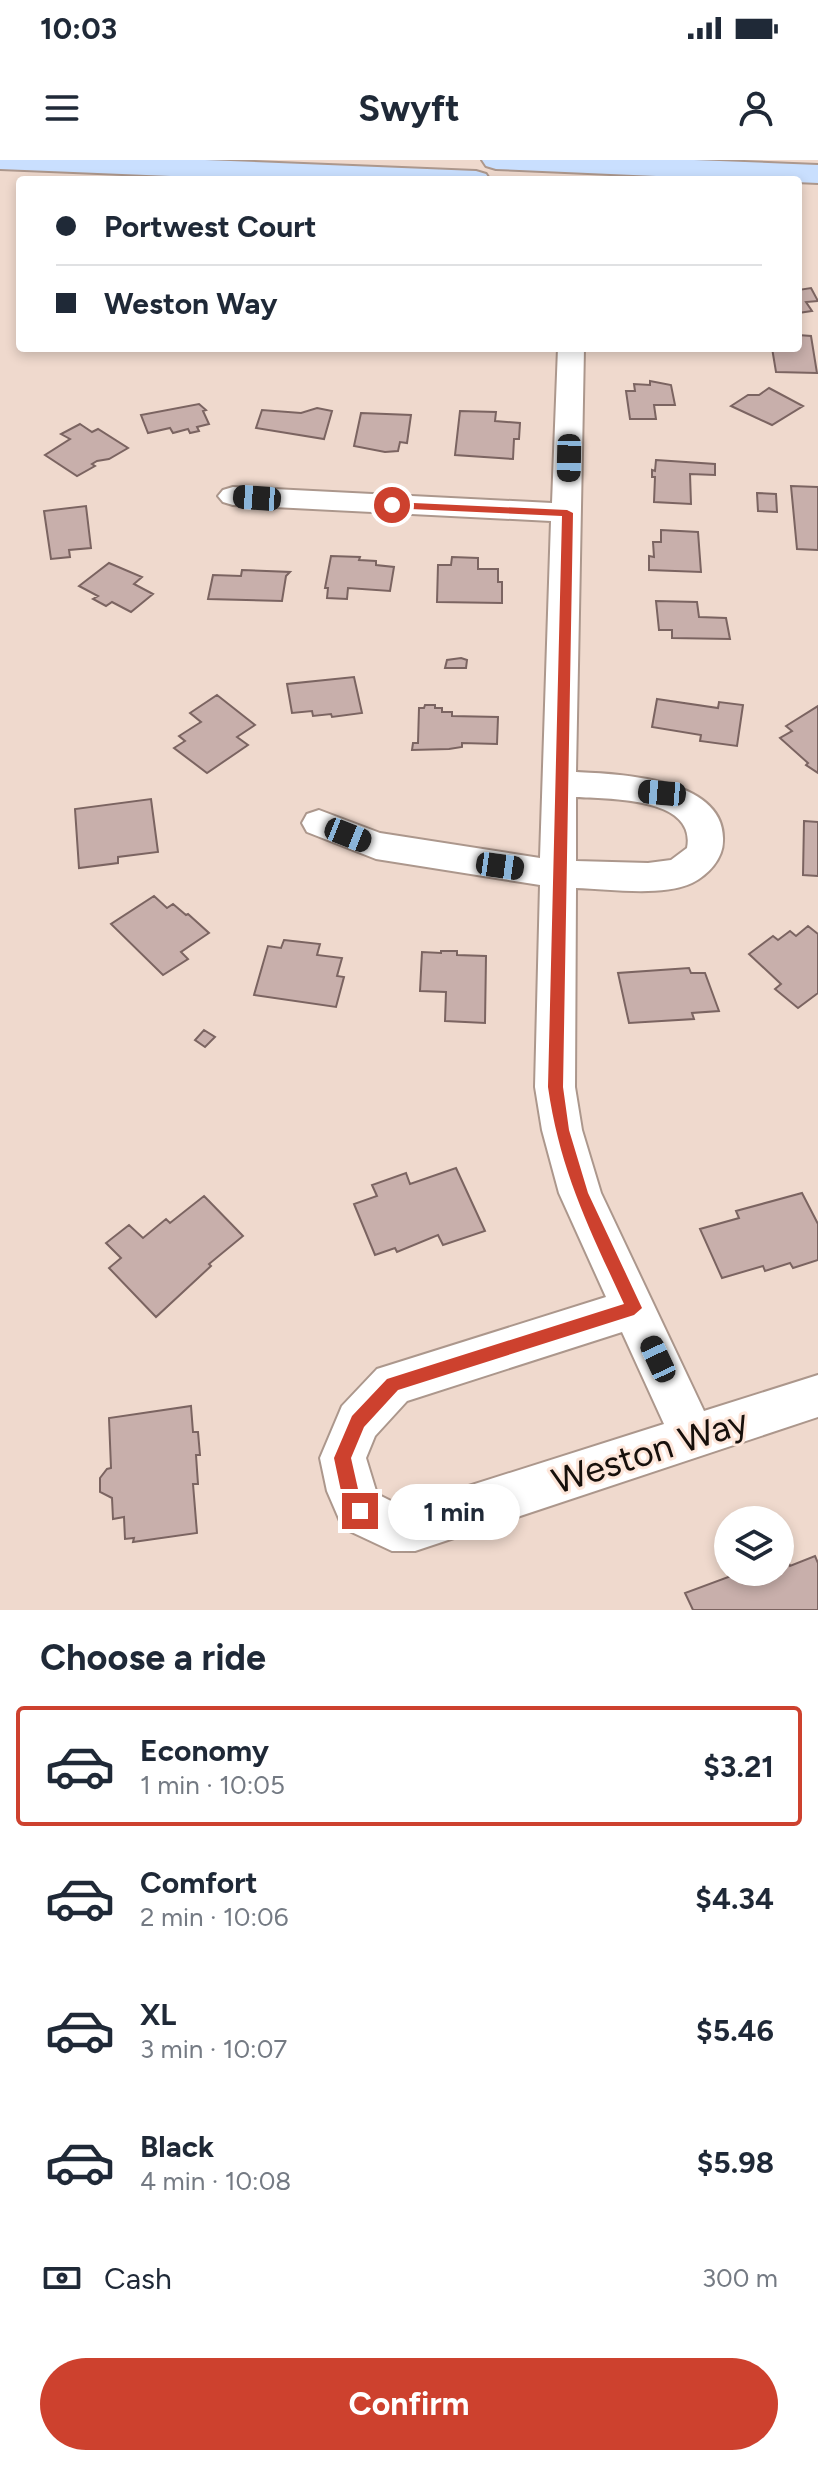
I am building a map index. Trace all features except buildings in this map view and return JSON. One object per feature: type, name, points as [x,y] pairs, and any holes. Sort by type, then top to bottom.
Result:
[{"type":"main road","points":[[0,160],[388,176]]},
{"type":"main road","points":[[496,160],[818,174]]},
{"type":"street","points":[[571,352],[554,1051],[562,1130],[580,1193],[693,1437]]},
{"type":"street","points":[[233,496],[567,513]]},
{"type":"street","points":[[319,823],[376,846],[558,874],[648,877],[680,873],[703,855],[706,835],[695,811],[662,793],[559,784]]},
{"type":"street","name":"Weston Way","points":[[634,1308],[393,1384],[358,1421],[343,1458],[350,1491],[360,1511],[392,1527],[415,1527],[818,1396]]},
{"type":"route","points":[[360,1511],[350,1491],[343,1458],[358,1421],[393,1384],[634,1308],[580,1193],[562,1130],[555,1087],[567,513],[392,505]]}]
